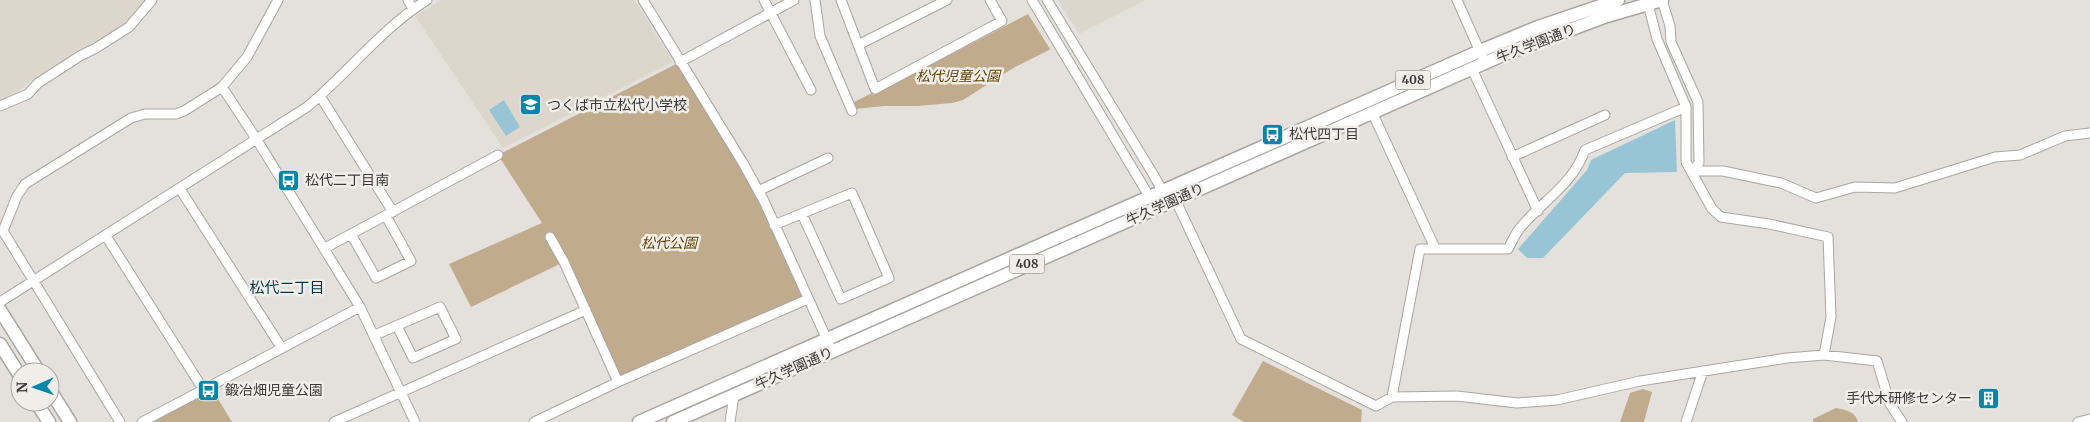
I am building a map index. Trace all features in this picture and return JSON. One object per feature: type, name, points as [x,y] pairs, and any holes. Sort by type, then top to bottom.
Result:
[{"type":"highway","name":"牛久学園通り","points":[[673,422],[734,395],[829,345],[1162,190],[1482,57],[1546,24],[1618,0]]},
{"type":"highway","name":"牛久学園通り","points":[[639,422],[829,345],[1160,206],[1472,68],[1482,57],[1662,0]]},
{"type":"highway","points":[[0,310],[33,362]]},
{"type":"highway","points":[[0,345],[11,362]]},
{"type":"highway","points":[[60,406],[70,422]]},
{"type":"street","points":[[0,106],[28,94],[38,83],[130,27],[152,0]]},
{"type":"street","points":[[120,422],[3,231],[17,196],[25,184],[131,118],[145,114],[176,114],[184,111],[222,86],[247,57],[278,0]]},
{"type":"street","points":[[408,0],[413,9]]},
{"type":"street","points":[[0,302],[257,140],[320,96],[413,9],[427,0]]},
{"type":"street","points":[[643,0],[758,191],[829,345]]},
{"type":"street","points":[[764,0],[811,90]]},
{"type":"street","points":[[680,62],[794,0]]},
{"type":"street","points":[[815,0],[820,36],[852,111]]},
{"type":"street","points":[[858,45],[947,0]]},
{"type":"street","points":[[844,1],[875,89],[1002,21],[990,0]]},
{"type":"street","points":[[1032,0],[1149,196],[1160,206]]},
{"type":"street","points":[[1047,0],[1162,190],[1160,206]]},
{"type":"street","points":[[1457,0],[1482,57]]},
{"type":"street","points":[[1662,0],[1670,26],[1671,42],[1698,102],[1699,163],[1692,171]]},
{"type":"street","points":[[1648,4],[1657,39],[1686,106],[1686,162],[1712,209],[1721,217],[1768,224],[1828,237],[1831,317],[1824,355]]},
{"type":"street","points":[[1472,68],[1538,211]]},
{"type":"street","points":[[222,86],[360,306],[415,422]]},
{"type":"street","points":[[320,96],[390,214],[411,261],[376,278],[351,234]]},
{"type":"street","points":[[1392,397],[1420,249],[1508,249],[1520,228],[1567,182],[1579,166],[1585,150],[1686,106]]},
{"type":"street","points":[[1372,112],[1435,248]]},
{"type":"street","points":[[1512,157],[1606,115]]},
{"type":"street","points":[[1692,171],[1723,171],[1781,183],[1816,198],[1855,187],[1895,188],[1994,157],[2020,155],[2065,136],[2090,133]]},
{"type":"street","points":[[325,248],[498,156]]},
{"type":"street","points":[[758,191],[828,158]]},
{"type":"street","points":[[180,188],[281,347]]},
{"type":"street","points":[[774,225],[852,193],[889,278],[840,299],[802,214]]},
{"type":"street","points":[[1175,199],[1241,339],[1376,406],[1392,397],[1457,396],[1517,403],[1558,400],[1640,381],[1787,358],[1824,355],[1877,361],[1890,404],[1902,422]]},
{"type":"street","points":[[106,236],[203,389]]},
{"type":"street","points":[[550,237],[564,262],[618,382]]},
{"type":"street","points":[[534,422],[618,382],[808,299]]},
{"type":"street","points":[[142,422],[360,306]]},
{"type":"street","points":[[375,335],[440,307],[456,338],[413,358],[398,326]]},
{"type":"street","points":[[334,422],[586,310]]},
{"type":"street","points":[[1686,422],[1703,371]]},
{"type":"street","points":[[730,422],[734,395]]},
{"type":"street","points":[[2078,422],[2090,419]]},
{"type":"shaded area","points":[[0,0],[145,0],[128,21],[34,78],[13,96],[0,101]]},
{"type":"shaded area","name":"つくば市立松代小学校","points":[[441,0],[635,0],[673,62],[503,148],[415,16]]},
{"type":"shaded area","points":[[1058,0],[1146,0],[1079,34]]},
{"type":"green space","name":"松代児童公園","points":[[1028,14],[1050,49],[1015,67],[963,100],[952,103],[918,106],[884,106],[855,109],[852,103],[872,93],[873,95]]},
{"type":"green space","name":"松代公園","points":[[680,62],[743,163],[808,299],[618,382],[564,262],[471,307],[449,264],[542,223],[498,155]]},
{"type":"green space","points":[[1263,361],[1362,410],[1361,422],[1244,422],[1232,415]]},
{"type":"green space","points":[[212,389],[232,422],[148,422]]},
{"type":"green space","points":[[1643,389],[1652,392],[1644,422],[1620,422],[1630,393]]},
{"type":"green space","points":[[1836,408],[1852,413],[1858,422],[1813,422],[1813,419]]},
{"type":"water","points":[[504,100],[520,127],[506,136],[489,110]]},
{"type":"water","points":[[1675,120],[1677,172],[1625,173],[1543,258],[1527,258],[1518,249],[1587,170],[1591,160]]},
{"type":"place","name":"つくば市立松代小学校","points":[[531,105]]},
{"type":"place","name":"松代四丁目","points":[[1273,134]]},
{"type":"place","name":"松代二丁目南","points":[[289,180]]},
{"type":"place","name":"鍛冶畑児童公園","points":[[209,390]]},
{"type":"place","name":"手代木研修センター","points":[[1988,398]]},
{"type":"district","name":"松代二丁目","points":[[287,288]]}]
